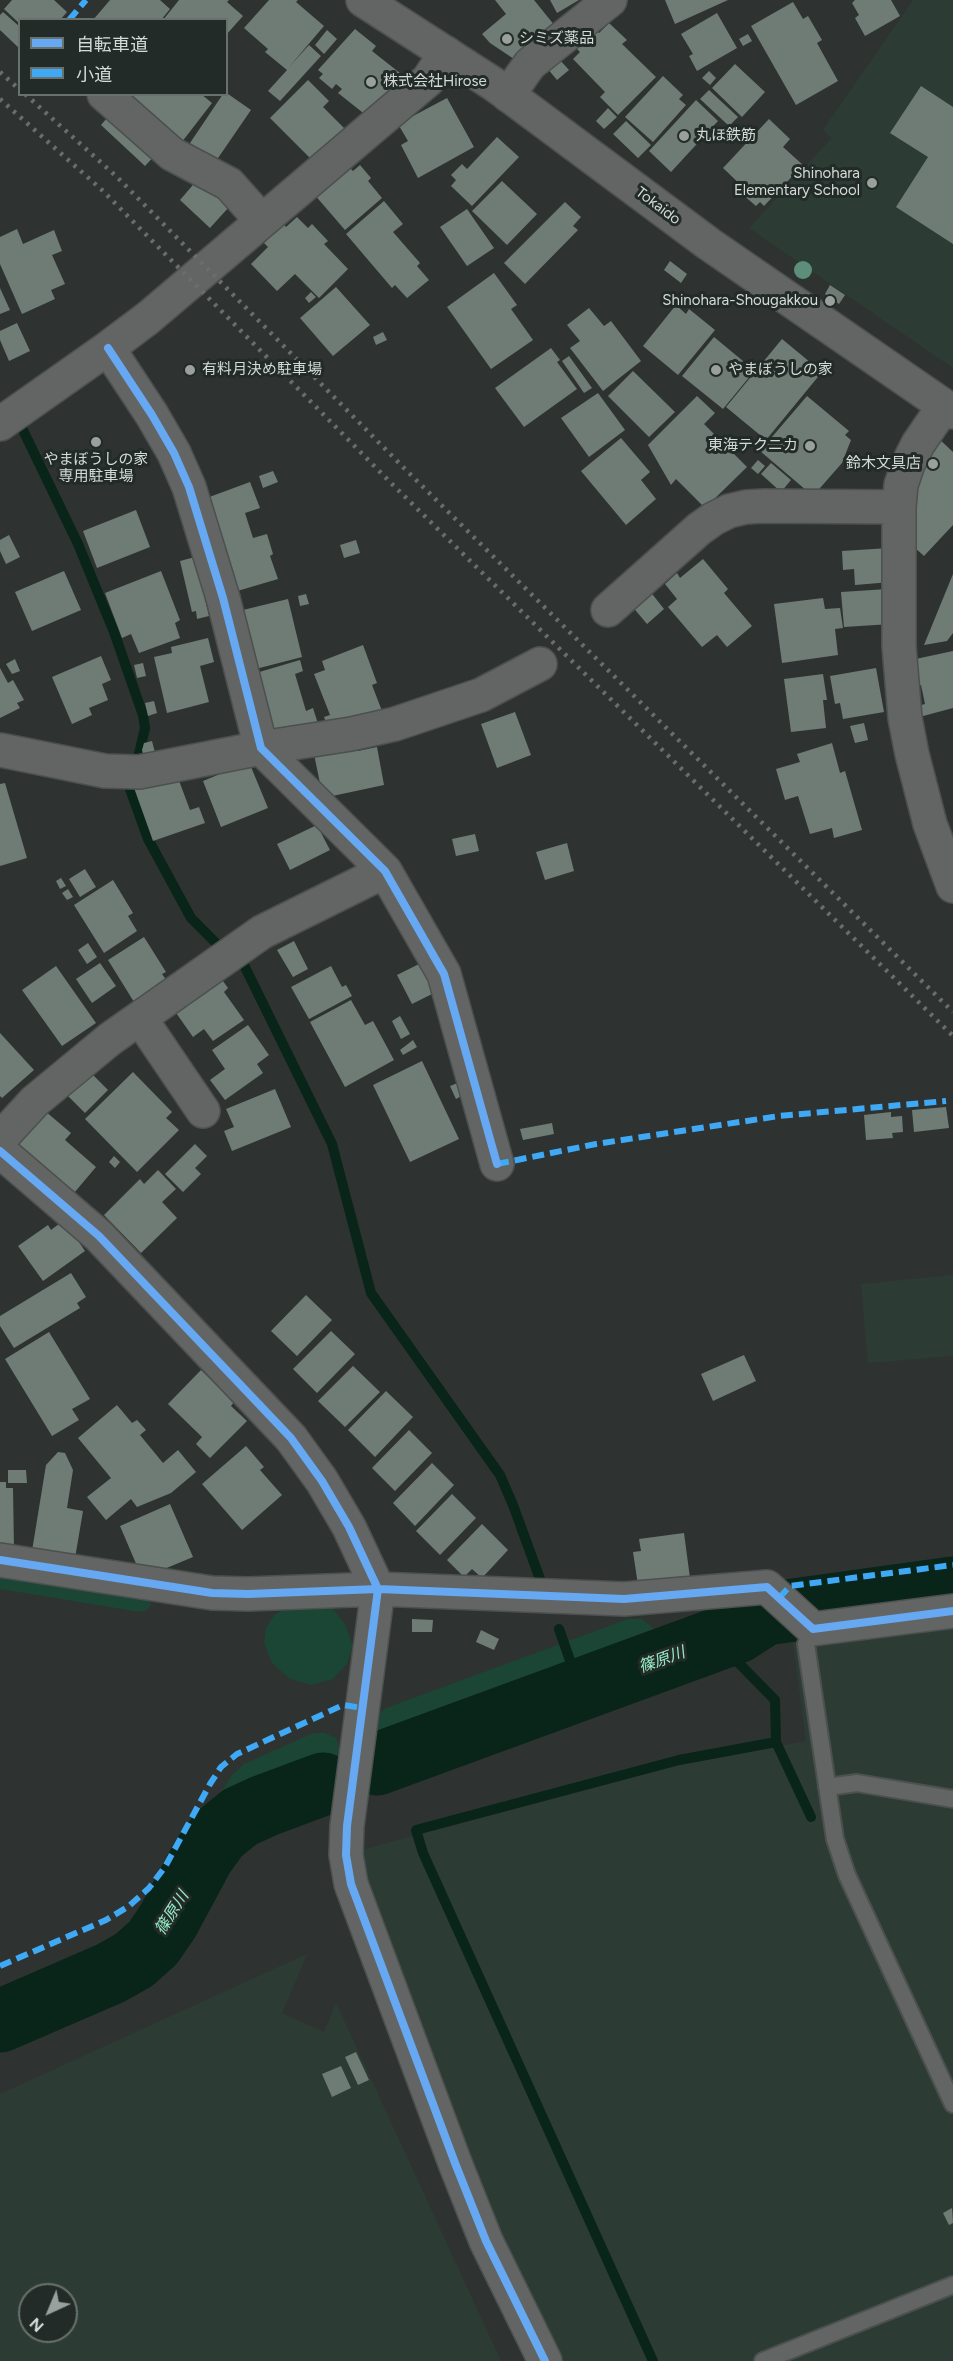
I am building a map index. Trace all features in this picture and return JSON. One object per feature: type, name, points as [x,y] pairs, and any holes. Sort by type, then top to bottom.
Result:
[{"type":"street","name":"Tokaido","points":[[363,0],[508,95],[709,244],[949,409]]},
{"type":"street","points":[[508,95],[530,64],[610,0]]},
{"type":"street","points":[[0,424],[148,318],[428,80],[446,53]]},
{"type":"street","points":[[106,96],[172,154],[229,184],[261,221]]},
{"type":"street","points":[[108,348],[152,415],[174,453],[189,487],[221,588],[261,748],[385,871],[444,974],[497,1164]]},
{"type":"street","points":[[949,409],[908,464],[901,485],[899,646],[905,718],[920,789],[953,886]]},
{"type":"street","points":[[608,610],[699,529],[729,511],[764,506],[899,507]]},
{"type":"street","points":[[0,750],[122,773],[139,772],[261,748],[351,734],[439,711],[481,695],[540,664]]},
{"type":"street","points":[[0,1139],[35,1101],[110,1040],[262,932],[385,871]]},
{"type":"street","points":[[140,1018],[203,1111]]},
{"type":"street","points":[[0,1151],[107,1244],[291,1438],[322,1481],[349,1527],[378,1589],[347,1826],[346,1855],[351,1884],[486,2241],[545,2361]]},
{"type":"street","points":[[0,1560],[212,1593],[248,1594],[378,1589],[624,1599],[767,1587],[808,1625],[953,1611]]},
{"type":"lane","points":[[808,1625],[806,1644],[835,1839],[847,1875],[953,2104]]},
{"type":"lane","points":[[827,1787],[857,1783],[953,1799]]},
{"type":"lane","points":[[763,2361],[953,2285]]},
{"type":"shaded area","name":"Shinohara Elementary School","points":[[913,0],[953,0],[953,368],[749,228],[832,138],[823,130]]},
{"type":"shaded area","points":[[953,1275],[953,1356],[868,1363],[861,1284]]},
{"type":"shaded area","points":[[953,1621],[953,2361],[557,2361],[464,2160],[357,1851],[680,1765],[806,1741],[793,1643]]},
{"type":"shaded area","points":[[307,1954],[282,2013],[324,2032],[336,2003],[501,2361],[0,2361],[0,2094]]},
{"type":"green space","points":[[0,1571],[149,1597],[151,1605],[147,1610],[140,1612],[0,1589]]},
{"type":"green space","points":[[315,1604],[333,1609],[345,1624],[353,1646],[347,1664],[333,1679],[311,1685],[290,1679],[272,1663],[264,1643],[266,1628],[274,1615],[292,1605]]},
{"type":"green space","points":[[628,1619],[642,1619],[653,1628],[651,1642],[641,1650],[398,1739],[385,1741],[374,1731],[375,1716],[386,1708]]},
{"type":"green space","points":[[313,1733],[325,1733],[336,1738],[340,1750],[335,1760],[326,1766],[231,1804],[225,1806],[220,1803],[219,1798],[231,1776],[244,1764]]},
{"type":"building","points":[[12,0],[54,0],[67,12],[62,18],[18,18],[18,22],[4,9]]},
{"type":"building","points":[[110,0],[160,0],[170,9],[163,18],[95,18]]},
{"type":"building","points":[[179,0],[229,0],[227,2],[243,16],[228,33],[228,18],[165,18]]},
{"type":"building","points":[[269,0],[298,0],[296,2],[324,26],[289,67],[309,45],[321,56],[280,101],[268,91],[287,70],[265,52],[268,49],[244,28]]},
{"type":"building","points":[[495,0],[534,0],[555,26],[514,59],[490,43],[482,34],[506,14]]},
{"type":"building","points":[[550,0],[579,0],[557,13]]},
{"type":"building","points":[[665,0],[728,0],[675,24]]},
{"type":"building","points":[[855,0],[891,0],[900,16],[865,36],[855,18],[859,15],[852,3]]},
{"type":"building","points":[[793,2],[803,19],[808,16],[822,40],[817,43],[838,81],[796,105],[751,26]]},
{"type":"building","points":[[3,12],[18,25],[18,47],[0,30],[0,15]]},
{"type":"building","points":[[717,13],[737,48],[697,71],[689,56],[693,54],[681,34]]},
{"type":"building","points":[[609,23],[627,40],[622,44],[656,77],[618,115],[600,97],[605,92],[573,59],[580,52],[575,47],[594,28],[599,33]]},
{"type":"building","points":[[355,29],[376,46],[372,51],[405,77],[386,101],[367,116],[338,93],[342,89],[336,84],[332,89],[319,78],[323,74],[318,70]]},
{"type":"building","points":[[327,30],[337,39],[324,54],[315,45]]},
{"type":"building","points":[[748,34],[752,41],[743,46],[739,39]]},
{"type":"building","points":[[559,59],[569,70],[557,80],[547,68]]},
{"type":"building","points":[[735,64],[765,92],[742,117],[712,88]]},
{"type":"building","points":[[709,71],[716,78],[710,85],[702,78]]},
{"type":"building","points":[[663,76],[683,95],[679,99],[686,105],[653,142],[625,117]]},
{"type":"building","points":[[308,80],[329,101],[323,107],[347,131],[315,163],[270,118]]},
{"type":"building","points":[[921,86],[953,107],[953,244],[896,207],[928,157],[890,133]]},
{"type":"building","points":[[709,90],[738,117],[729,126],[700,99]]},
{"type":"building","points":[[228,94],[251,110],[216,161],[190,143],[222,96],[228,96]]},
{"type":"building","points":[[131,96],[203,96],[212,103],[178,147],[124,105]]},
{"type":"building","points":[[447,98],[474,147],[418,178],[401,145],[408,141],[398,124]]},
{"type":"building","points":[[696,100],[718,121],[671,172],[649,151]]},
{"type":"building","points":[[608,108],[617,117],[604,129],[596,121]]},
{"type":"building","points":[[113,111],[158,152],[145,166],[101,125]]},
{"type":"building","points":[[769,119],[790,139],[783,147],[803,165],[764,206],[760,202],[756,206],[742,194],[746,190],[723,168]]},
{"type":"building","points":[[626,121],[651,145],[638,158],[613,134]]},
{"type":"building","points":[[497,137],[519,157],[472,206],[451,186],[456,180],[451,175],[462,164],[467,169]]},
{"type":"building","points":[[346,164],[353,171],[360,165],[371,178],[368,181],[382,198],[345,230],[313,193]]},
{"type":"building","points":[[198,179],[229,207],[210,228],[180,200]]},
{"type":"building","points":[[502,181],[537,214],[507,245],[472,211]]},
{"type":"building","points":[[384,201],[403,224],[393,232],[420,263],[417,266],[429,280],[407,298],[395,285],[392,288],[346,234]]},
{"type":"building","points":[[565,202],[581,217],[573,226],[578,230],[525,284],[504,263]]},
{"type":"building","points":[[467,209],[494,248],[467,266],[440,227]]},
{"type":"building","points":[[297,217],[308,228],[312,224],[328,241],[324,244],[348,269],[319,298],[295,274],[277,291],[251,264],[268,247],[264,243],[283,223],[286,227]]},
{"type":"building","points":[[17,229],[23,244],[54,230],[62,251],[52,255],[65,284],[51,290],[55,299],[22,314],[0,264],[0,237]]},
{"type":"building","points":[[670,261],[687,274],[681,283],[664,270]]},
{"type":"building","points":[[494,273],[517,305],[511,309],[533,340],[491,369],[447,307]]},
{"type":"building","points":[[830,285],[845,295],[839,304],[825,294]]},
{"type":"building","points":[[336,287],[370,325],[333,356],[300,318]]},
{"type":"building","points":[[0,288],[10,310],[0,314]]},
{"type":"building","points":[[311,292],[316,297],[309,303],[305,298]]},
{"type":"building","points":[[676,305],[686,314],[689,309],[715,330],[678,375],[643,346]]},
{"type":"building","points":[[589,308],[604,326],[611,321],[641,361],[603,391],[570,348],[580,341],[567,325]]},
{"type":"building","points":[[17,323],[30,351],[9,361],[0,340],[0,331]]},
{"type":"building","points":[[383,332],[387,340],[376,345],[373,337]]},
{"type":"building","name":"やまぼうしの家","points":[[714,337],[743,361],[740,365],[751,375],[723,409],[682,376]]},
{"type":"building","points":[[782,339],[822,372],[766,440],[726,407]]},
{"type":"building","points":[[551,348],[560,360],[557,362],[577,389],[524,427],[495,388]]},
{"type":"building","points":[[569,356],[592,388],[584,393],[562,361]]},
{"type":"building","points":[[633,371],[675,412],[649,437],[608,396]]},
{"type":"building","points":[[598,393],[625,430],[589,457],[561,418]]},
{"type":"building","points":[[697,396],[715,413],[704,424],[747,467],[705,508],[676,479],[671,485],[648,445]]},
{"type":"building","points":[[807,396],[849,431],[845,435],[851,440],[842,463],[813,496],[760,451]]},
{"type":"building","points":[[937,437],[953,452],[953,525],[924,556],[904,538],[907,491]]},
{"type":"building","points":[[621,438],[650,472],[641,480],[656,499],[626,525],[581,471]]},
{"type":"building","points":[[758,460],[765,466],[758,474],[751,468]]},
{"type":"building","points":[[771,463],[791,480],[781,492],[761,474]]},
{"type":"building","points":[[273,471],[278,482],[263,488],[259,476]]},
{"type":"building","points":[[250,482],[260,508],[245,513],[253,538],[267,534],[273,554],[270,556],[278,579],[234,592],[219,555],[227,553],[218,523],[214,525],[204,499]]},
{"type":"building","points":[[136,510],[150,547],[97,568],[83,531]]},
{"type":"building","points":[[9,535],[20,557],[6,564],[0,551],[0,540]]},
{"type":"building","points":[[356,540],[360,553],[344,558],[340,545]]},
{"type":"building","points":[[889,548],[891,582],[855,585],[854,569],[843,570],[842,551]]},
{"type":"building","points":[[195,557],[209,616],[197,619],[196,611],[192,612],[180,561]]},
{"type":"building","points":[[703,559],[728,589],[724,593],[752,626],[727,647],[717,635],[702,647],[668,607],[677,599],[665,584],[677,573],[680,578]]},
{"type":"building","points":[[64,571],[81,610],[32,631],[15,592]]},
{"type":"building","points":[[161,571],[180,620],[175,623],[180,638],[139,653],[131,634],[122,638],[105,593]]},
{"type":"building","points":[[953,574],[953,633],[947,641],[924,645]]},
{"type":"building","points":[[888,589],[891,624],[844,627],[841,592]]},
{"type":"building","points":[[649,590],[664,609],[647,624],[631,605]]},
{"type":"building","points":[[306,594],[309,604],[300,606],[298,596]]},
{"type":"building","points":[[823,598],[825,609],[840,608],[843,628],[835,629],[838,655],[782,663],[774,604]]},
{"type":"building","points":[[288,599],[302,657],[248,671],[254,653],[243,610]]},
{"type":"building","points":[[208,638],[214,662],[200,666],[209,702],[167,713],[154,657],[172,653],[171,647]]},
{"type":"building","points":[[363,645],[377,683],[372,685],[382,711],[329,731],[324,717],[330,715],[314,674],[325,670],[322,661]]},
{"type":"building","points":[[953,651],[953,708],[912,719],[910,708],[925,704],[921,685],[916,686],[911,660]]},
{"type":"building","points":[[101,656],[111,680],[102,684],[108,700],[89,708],[92,715],[72,724],[52,677]]},
{"type":"building","points":[[15,659],[20,671],[12,674],[6,664]]},
{"type":"building","points":[[300,660],[303,671],[295,674],[306,711],[313,708],[320,730],[265,741],[249,675]]},
{"type":"building","points":[[143,663],[146,676],[137,678],[134,665]]},
{"type":"building","points":[[0,668],[8,683],[13,680],[24,700],[17,703],[20,708],[0,718]]},
{"type":"building","points":[[876,668],[884,712],[843,719],[840,703],[835,704],[830,676]]},
{"type":"building","points":[[823,674],[827,700],[823,700],[826,728],[791,732],[784,679]]},
{"type":"building","points":[[154,701],[157,713],[148,716],[145,703]]},
{"type":"building","points":[[515,712],[531,755],[497,768],[481,724]]},
{"type":"building","points":[[864,723],[868,740],[855,743],[850,726]]},
{"type":"building","points":[[152,741],[157,760],[145,763],[142,750],[144,743]]},
{"type":"building","points":[[832,743],[840,773],[845,771],[862,830],[834,838],[832,828],[810,834],[798,796],[785,800],[776,769],[800,762],[797,754]]},
{"type":"building","points":[[357,745],[358,751],[377,747],[384,785],[323,798],[314,754]]},
{"type":"building","points":[[249,762],[268,808],[221,827],[203,781]]},
{"type":"building","points":[[178,778],[190,810],[199,807],[205,823],[153,841],[133,785],[147,780],[150,788]]},
{"type":"building","points":[[5,783],[27,858],[0,866],[0,784]]},
{"type":"building","points":[[317,825],[330,850],[290,870],[277,844]]},
{"type":"building","points":[[475,834],[479,851],[456,856],[452,839]]},
{"type":"building","points":[[567,843],[574,871],[545,880],[536,852]]},
{"type":"building","points":[[85,869],[96,887],[80,897],[69,879]]},
{"type":"building","points":[[61,878],[66,886],[60,889],[56,881]]},
{"type":"building","points":[[113,880],[133,913],[128,916],[137,931],[104,953],[74,905]]},
{"type":"building","points":[[68,889],[73,897],[67,900],[62,893]]},
{"type":"building","points":[[144,937],[166,972],[162,974],[167,981],[134,1002],[108,960]]},
{"type":"building","points":[[294,941],[308,969],[293,977],[277,950]]},
{"type":"building","points":[[88,943],[97,957],[87,964],[78,950]]},
{"type":"building","points":[[423,962],[438,991],[412,1004],[397,975]]},
{"type":"building","points":[[100,963],[116,986],[92,1003],[76,979]]},
{"type":"building","points":[[56,966],[96,1023],[62,1046],[22,990]]},
{"type":"building","points":[[331,966],[342,987],[346,985],[352,996],[309,1019],[291,987]]},
{"type":"building","points":[[220,977],[228,988],[224,992],[244,1020],[213,1041],[204,1029],[193,1037],[174,1010]]},
{"type":"building","points":[[351,1000],[365,1025],[373,1021],[394,1060],[345,1087],[310,1022]]},
{"type":"building","points":[[400,1016],[410,1034],[401,1039],[392,1021]]},
{"type":"building","points":[[248,1025],[269,1055],[257,1064],[263,1073],[225,1100],[210,1080],[225,1069],[212,1050]]},
{"type":"building","points":[[0,1033],[34,1070],[2,1098],[0,1096]]},
{"type":"building","points":[[413,1040],[417,1047],[403,1055],[400,1050]]},
{"type":"building","points":[[422,1061],[459,1139],[410,1162],[373,1085]]},
{"type":"building","points":[[89,1071],[108,1090],[85,1113],[66,1094]]},
{"type":"building","points":[[133,1072],[172,1112],[166,1118],[179,1130],[137,1172],[85,1119]]},
{"type":"building","points":[[460,1082],[465,1094],[456,1099],[450,1086]]},
{"type":"building","points":[[275,1089],[291,1127],[232,1151],[224,1131],[234,1127],[226,1109]]},
{"type":"building","points":[[946,1107],[949,1128],[914,1132],[912,1110]]},
{"type":"building","points":[[45,1111],[71,1133],[65,1140],[96,1167],[74,1193],[17,1145]]},
{"type":"building","points":[[891,1112],[891,1117],[902,1116],[903,1132],[892,1133],[893,1138],[866,1140],[864,1115]]},
{"type":"building","points":[[552,1123],[554,1134],[523,1140],[520,1129]]},
{"type":"building","points":[[195,1144],[207,1156],[195,1168],[201,1174],[183,1192],[165,1174]]},
{"type":"building","points":[[114,1156],[120,1162],[115,1168],[109,1162]]},
{"type":"building","points":[[158,1170],[176,1189],[162,1202],[177,1218],[141,1253],[104,1215],[140,1179],[144,1184]]},
{"type":"building","points":[[64,1220],[85,1251],[43,1281],[18,1246],[48,1225],[51,1230]]},
{"type":"building","points":[[71,1273],[86,1297],[77,1303],[80,1308],[14,1348],[0,1326],[0,1316]]},
{"type":"building","points":[[306,1295],[332,1320],[297,1356],[271,1331]]},
{"type":"building","points":[[331,1331],[355,1354],[317,1393],[293,1369]]},
{"type":"building","points":[[49,1332],[90,1399],[72,1409],[79,1420],[52,1436],[5,1359]]},
{"type":"building","points":[[744,1355],[756,1381],[713,1401],[701,1374]]},
{"type":"building","points":[[353,1366],[380,1392],[345,1427],[318,1401]]},
{"type":"building","points":[[201,1370],[234,1402],[231,1406],[247,1421],[210,1458],[196,1444],[202,1437],[168,1404]]},
{"type":"building","points":[[386,1391],[413,1417],[375,1457],[348,1430]]},
{"type":"building","points":[[117,1405],[132,1423],[137,1420],[146,1430],[140,1435],[163,1463],[178,1450],[196,1472],[171,1493],[137,1507],[131,1499],[106,1520],[87,1497],[111,1478],[78,1438]]},
{"type":"building","points":[[409,1430],[432,1453],[395,1491],[372,1468]]},
{"type":"building","points":[[246,1446],[264,1467],[260,1470],[282,1495],[242,1530],[202,1484]]},
{"type":"building","points":[[58,1452],[65,1453],[73,1470],[67,1508],[83,1511],[74,1564],[31,1557],[46,1465]]},
{"type":"building","points":[[432,1463],[454,1485],[415,1526],[393,1503]]},
{"type":"building","points":[[8,1470],[26,1470],[27,1483],[8,1483]]},
{"type":"building","points":[[0,1482],[6,1482],[6,1488],[13,1488],[14,1550],[0,1550]]},
{"type":"building","points":[[452,1494],[476,1518],[440,1555],[416,1531]]},
{"type":"building","points":[[170,1504],[193,1557],[157,1572],[154,1566],[140,1573],[120,1526]]},
{"type":"building","points":[[482,1524],[508,1550],[482,1578],[472,1569],[464,1577],[447,1560]]},
{"type":"building","points":[[684,1533],[690,1578],[638,1585],[633,1552],[641,1551],[639,1539]]},
{"type":"building","points":[[412,1619],[433,1620],[432,1632],[412,1632]]},
{"type":"building","points":[[481,1630],[499,1639],[494,1650],[476,1642]]},
{"type":"building","points":[[356,2052],[369,2080],[358,2085],[345,2057]]},
{"type":"building","points":[[341,2066],[351,2088],[332,2097],[322,2074]]},
{"type":"building","points":[[952,2208],[953,2223],[949,2225],[943,2213]]},
{"type":"waterway","points":[[22,428],[78,544],[114,632],[143,715],[145,728],[138,758]]},
{"type":"waterway","points":[[130,789],[148,839],[191,918],[222,949]]},
{"type":"waterway","points":[[242,961],[332,1144],[371,1293],[500,1475],[540,1579]]},
{"type":"waterway","name":"篠原川","points":[[377,1764],[737,1632],[765,1614],[953,1588]]},
{"type":"waterway","points":[[559,1629],[580,1689]]},
{"type":"waterway","points":[[716,1640],[775,1700],[776,1742],[811,1817]]},
{"type":"waterway","points":[[653,2361],[423,1853],[416,1830],[679,1760],[776,1742]]},
{"type":"waterway","name":"篠原川","points":[[0,2021],[111,1973],[134,1960],[153,1943],[168,1921],[203,1856],[219,1834],[240,1817],[323,1784]]},
{"type":"railway","points":[[0,72],[18,88]]},
{"type":"railway","points":[[27,96],[116,176],[404,468],[953,1012]]},
{"type":"railway","points":[[0,99],[103,191],[391,483],[953,1036]]},
{"type":"marked path","points":[[71,18],[86,0]]},
{"type":"marked path","points":[[497,1164],[596,1144],[779,1116],[946,1101]]},
{"type":"marked path","points":[[779,1598],[790,1586],[953,1565]]},
{"type":"marked path","points":[[0,1966],[106,1920],[129,1906],[149,1888],[165,1867],[210,1784],[221,1767],[237,1754],[343,1705],[363,1708]]},
{"type":"cycle path","points":[[108,348],[152,415],[174,453],[189,487],[223,598],[261,748],[385,871],[444,974],[497,1164]]},
{"type":"cycle path","points":[[0,1151],[99,1236],[291,1438],[322,1481],[349,1527],[378,1589],[347,1826],[346,1855],[351,1884],[486,2241],[545,2361]]},
{"type":"cycle path","points":[[0,1560],[212,1593],[248,1594],[378,1589],[624,1599],[767,1587],[813,1629],[953,1611]]},
{"type":"place","name":"シミズ薬品","points":[[507,39]]},
{"type":"place","name":"株式会社Hirose","points":[[371,82]]},
{"type":"place","name":"丸ほ鉄筋","points":[[684,136]]},
{"type":"place","name":"Shinohara Elementary School","points":[[872,183]]},
{"type":"place","name":"Shinohara-Shougakkou","points":[[830,301]]},
{"type":"place","name":"有料月決め駐車場","points":[[190,370]]},
{"type":"place","name":"やまぼうしの家","points":[[716,370]]},
{"type":"place","name":"やまぼうしの家 専用駐車場","points":[[96,442]]},
{"type":"place","name":"東海テクニカ","points":[[810,446]]},
{"type":"place","name":"鈴木文具店","points":[[933,464]]}]
